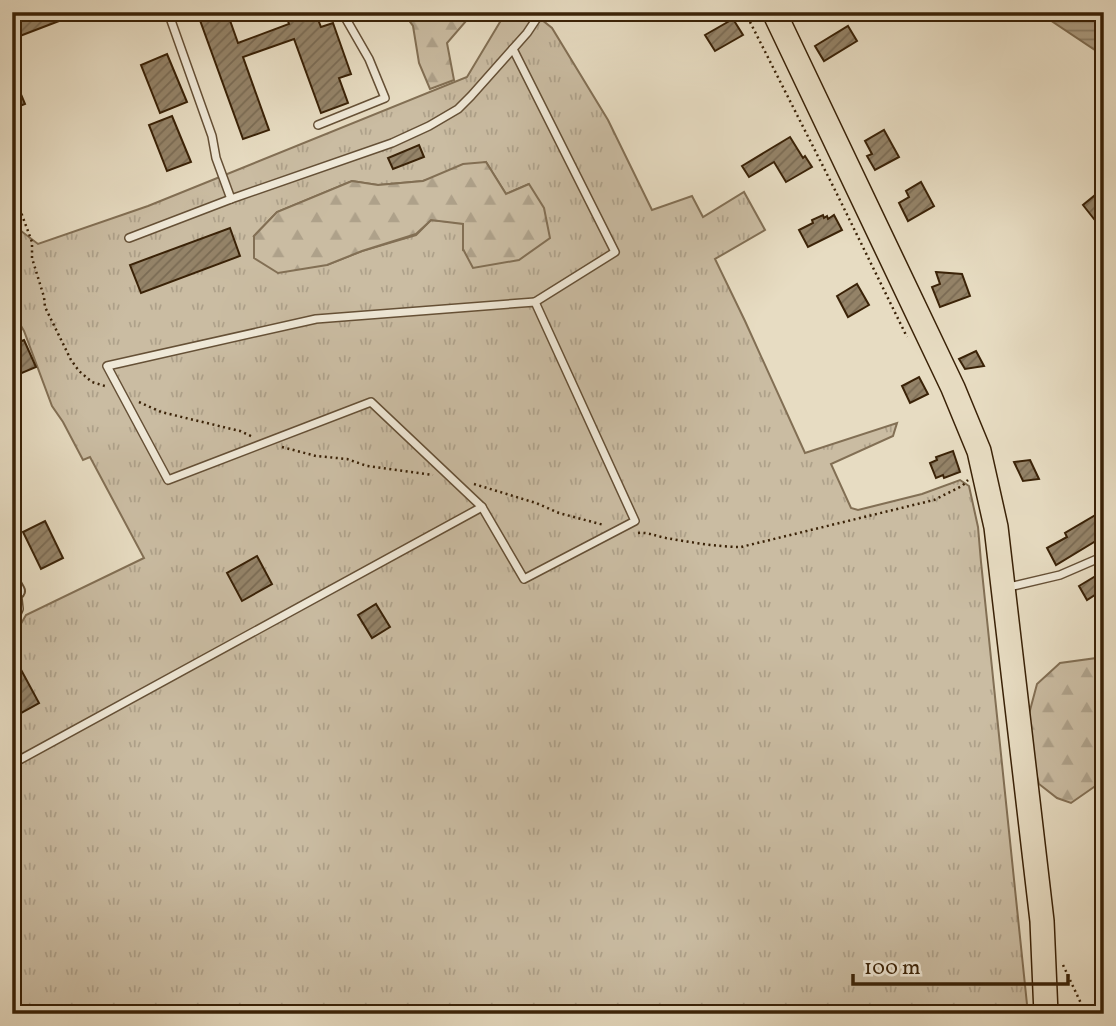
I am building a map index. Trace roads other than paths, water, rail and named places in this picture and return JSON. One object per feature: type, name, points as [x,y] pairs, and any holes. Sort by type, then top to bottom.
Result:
[{"type":"main road","points":[[774,12],[953,388],[984,469],[994,516],[1042,921],[1046,1014]]},
{"type":"lane","points":[[168,12],[212,136],[215,158],[231,199]]},
{"type":"lane","points":[[318,125],[384,98],[372,64],[342,12]]},
{"type":"lane","points":[[129,237],[392,143],[429,126],[458,109],[527,33],[541,12]]},
{"type":"lane","points":[[513,49],[615,252],[535,302],[316,319],[107,366],[168,480],[370,402],[482,508],[524,579],[635,521],[535,302]]},
{"type":"lane","points":[[12,764],[482,508]]},
{"type":"lane","points":[[1003,588],[1060,575],[1104,556]]},
{"type":"lane","points":[[12,625],[19,609],[14,586]]}]
